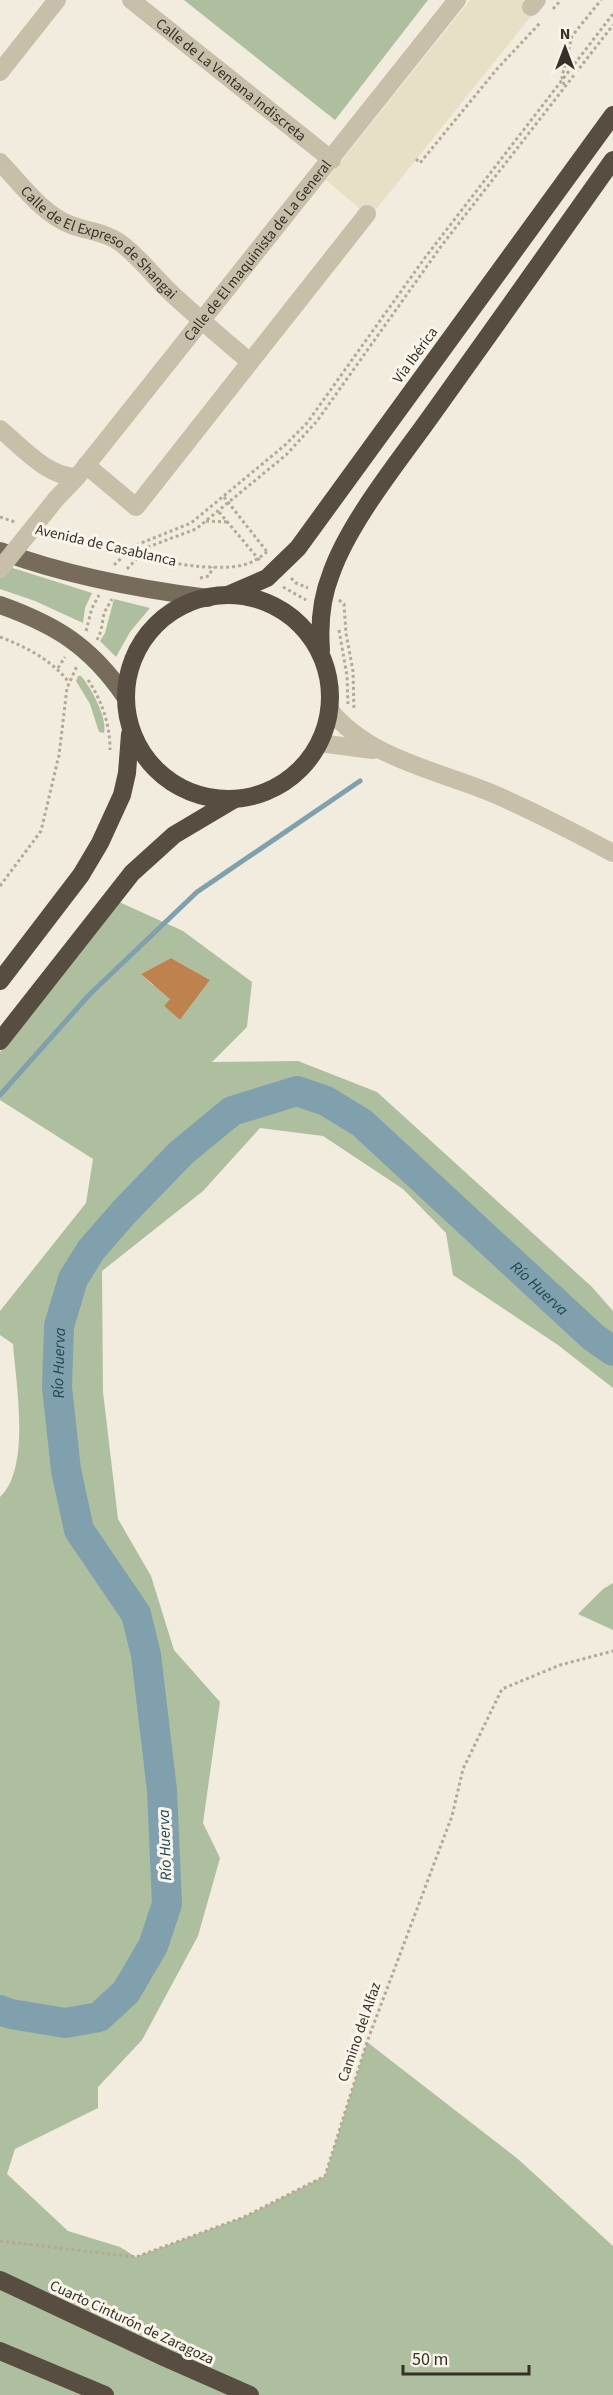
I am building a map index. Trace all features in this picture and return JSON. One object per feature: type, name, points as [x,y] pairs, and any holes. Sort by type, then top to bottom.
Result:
[{"type":"highway","name":"Vía Ibérica","points":[[228,595],[267,578],[298,548],[613,115]]},
{"type":"highway","points":[[0,1041],[132,873],[174,835],[233,800],[256,795],[290,779],[310,757],[319,743],[329,710],[327,674],[321,651],[320,623],[324,595],[348,538],[395,466],[613,160]]},
{"type":"highway","points":[[0,981],[81,875],[100,843],[122,795],[127,772],[130,734],[124,710],[124,695],[131,664],[142,642],[155,626],[171,612],[190,602],[228,595],[249,597],[269,603],[287,613],[303,627],[321,651]]},
{"type":"highway","points":[[130,734],[156,771],[175,786],[197,796],[233,800]]},
{"type":"highway","name":"Cuarto Cinturón de Zaragoza","points":[[0,2280],[250,2395]]},
{"type":"highway","points":[[0,2351],[105,2395]]},
{"type":"main road","points":[[0,551],[26,561],[112,584],[208,598]]},
{"type":"main road","points":[[0,605],[44,623],[76,642],[97,661],[124,695]]},
{"type":"street","points":[[0,72],[57,0]]},
{"type":"street","name":"Calle de La Ventana Indiscreta","points":[[131,0],[332,160]]},
{"type":"street","name":"Calle de El maquinista de La General","points":[[0,569],[56,499],[82,471],[332,160],[457,0]]},
{"type":"street","name":"Calle de El Expreso de Shangai","points":[[0,162],[24,189],[54,215],[70,225],[98,232],[117,241],[141,260],[202,321],[250,362]]},
{"type":"street","points":[[0,429],[54,472],[66,477],[82,471],[136,507],[367,214]]},
{"type":"street","points":[[329,710],[351,733],[378,750],[493,794],[613,853]]},
{"type":"street","points":[[319,743],[378,750]]},
{"type":"path","points":[[416,159],[420,163],[497,69],[561,0]]},
{"type":"path","points":[[564,86],[562,77],[572,36],[601,0]]},
{"type":"path","points":[[97,639],[112,584],[113,567],[126,553],[141,543],[191,524],[284,446],[307,423],[424,259],[562,77],[613,14]]},
{"type":"path","points":[[58,668],[88,627],[92,608],[139,555],[148,547],[192,532],[230,504],[286,455],[317,421],[442,245],[613,25]]},
{"type":"path","points":[[224,497],[230,504]]},
{"type":"path","name":"Avenida de Casablanca","points":[[0,517],[21,524]]},
{"type":"path","points":[[206,521],[228,523]]},
{"type":"path","name":"Avenida de Casablanca","points":[[43,531],[126,553],[213,567],[245,565],[258,559],[267,551]]},
{"type":"path","points":[[0,637],[40,656],[58,668],[68,681]]},
{"type":"path","points":[[0,886],[41,831],[59,755],[68,681],[76,667],[89,681],[102,706],[109,734],[110,753]]},
{"type":"path","name":"Camino del Alfaz","points":[[0,2241],[136,2257],[244,2217],[325,2176],[367,2042],[452,1816],[463,1768],[502,1689],[560,1665],[613,1651]]},
{"type":"green space","points":[[184,0],[428,0],[335,120]]},
{"type":"green space","points":[[0,564],[92,593],[85,608],[83,623],[35,601],[0,589]]},
{"type":"green space","points":[[114,599],[150,608],[130,632],[116,657],[100,641],[105,633]]},
{"type":"green space","points":[[78,676],[85,681],[98,703],[104,720],[104,733],[99,732],[90,704],[76,681]]},
{"type":"green space","points":[[117,901],[183,931],[252,982],[247,1027],[212,1062],[298,1061],[377,1092],[592,1287],[613,1311],[613,1388],[558,1345],[453,1275],[446,1233],[403,1189],[323,1136],[260,1128],[203,1191],[102,1271],[103,1392],[118,1519],[151,1576],[174,1650],[220,1702],[203,1823],[220,1858],[198,1936],[142,2040],[98,2087],[98,2108],[15,2149],[7,2174],[68,2231],[120,2247],[136,2257],[244,2217],[325,2176],[367,2042],[518,2159],[613,2246],[613,2395],[0,2395],[0,1497],[10,1484],[16,1466],[19,1425],[13,1344],[0,1335],[0,1311],[86,1203],[93,1159],[0,1100],[0,1052]],"holes":[[[171,958],[210,980],[180,1020],[164,1006],[182,986],[164,976],[153,985],[141,974]]]},
{"type":"green space","points":[[613,1583],[613,1630],[578,1614],[603,1589]]},
{"type":"shaded area","points":[[470,0],[523,0],[536,10],[370,217],[326,180]]},
{"type":"building","points":[[171,958],[210,980],[180,1020],[164,1006],[170,999],[141,974]]},
{"type":"waterway","points":[[0,1095],[89,995],[197,892],[360,781]]},
{"type":"waterway","name":"Río Huerva","points":[[0,2010],[65,2023],[99,2017],[126,1992],[153,1946],[167,1904],[162,1790],[146,1655],[136,1614],[79,1530],[66,1470],[57,1387],[59,1326],[73,1279],[91,1250],[124,1212],[181,1153],[232,1111],[297,1091],[326,1101],[362,1123],[593,1337],[613,1351]]}]
